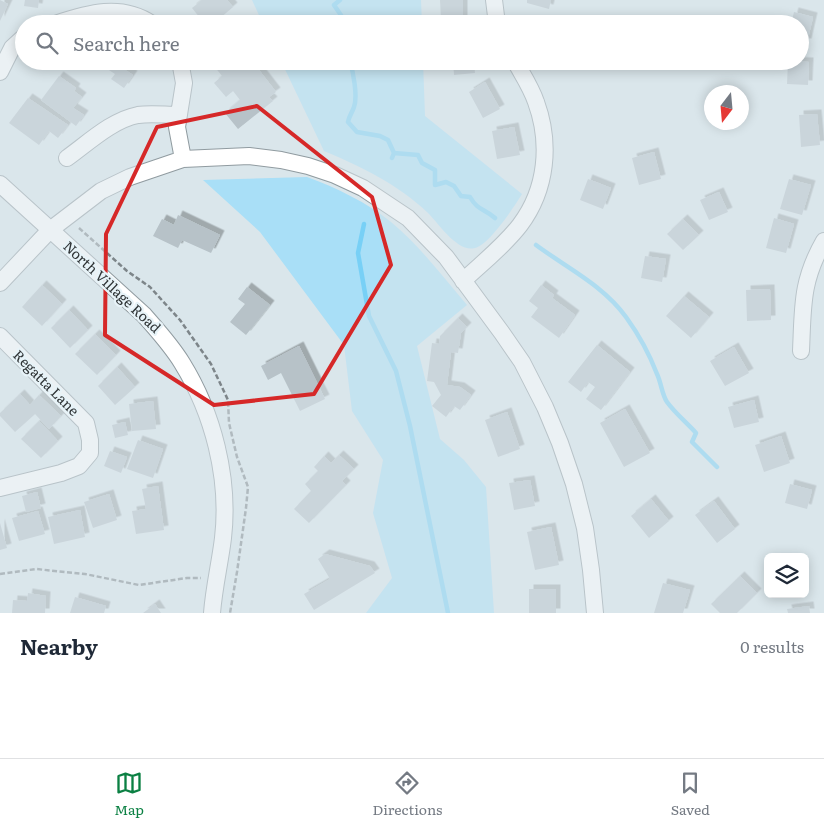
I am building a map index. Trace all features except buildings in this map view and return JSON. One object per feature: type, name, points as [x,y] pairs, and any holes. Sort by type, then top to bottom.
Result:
[{"type":"street","points":[[494,0],[496,15]]},
{"type":"street","points":[[83,15],[100,11],[119,11],[137,15]]},
{"type":"street","points":[[0,72],[15,45]]},
{"type":"street","points":[[182,70],[184,84],[178,115],[177,134],[183,159]]},
{"type":"street","points":[[463,281],[520,224],[532,204],[540,185],[545,156],[542,120],[536,100],[520,70]]},
{"type":"street","points":[[67,158],[114,124],[124,119],[149,114],[178,115]]},
{"type":"street","points":[[0,283],[50,230],[101,191],[130,177],[183,159],[249,156],[281,160],[335,175],[375,195],[408,218],[446,258],[522,362],[545,407],[574,484],[585,528],[591,570],[594,613]]},
{"type":"street","name":"North Village Road","points":[[0,184],[144,314],[163,336],[181,362],[196,389],[209,419],[218,450],[224,495],[223,537],[212,613]]},
{"type":"street","points":[[801,351],[803,295],[813,260],[824,241]]},
{"type":"street","name":"Regatta Lane","points":[[0,336],[86,423],[90,440],[90,453],[79,466],[70,470],[0,488]]},
{"type":"path","points":[[0,574],[36,569],[85,574],[139,585],[187,578],[202,578]]},
{"type":"highlighted area","points":[[257,106],[372,197],[391,265],[314,394],[214,405],[105,335],[106,234],[157,127]]},
{"type":"shaded area","points":[[252,0],[421,0],[422,15],[259,15]]},
{"type":"shaded area","points":[[285,70],[423,70],[425,116],[522,194],[501,225],[487,240],[475,248],[469,248],[456,242],[417,203],[392,185],[366,170],[324,151]]},
{"type":"shaded area","points":[[307,177],[351,196],[391,222],[421,251],[467,305],[417,346],[440,439],[464,460],[486,487],[494,613],[366,613],[392,578],[373,513],[383,460],[352,411],[344,345],[260,232],[203,180]]},
{"type":"waterway","points":[[340,0],[334,5],[341,15]]},
{"type":"waterway","points":[[352,70],[355,102],[348,122],[357,132],[380,136],[388,140],[394,153],[392,158]]},
{"type":"waterway","points":[[394,153],[418,155],[422,163],[435,170],[435,185],[446,182],[454,186],[461,196],[470,197],[473,202],[495,218]]},
{"type":"waterway","points":[[364,224],[358,253],[369,316],[396,371],[410,426],[448,613]]},
{"type":"waterway","points":[[536,245],[596,286],[617,306],[631,324],[647,351],[667,402],[696,433],[692,442],[717,467]]}]
